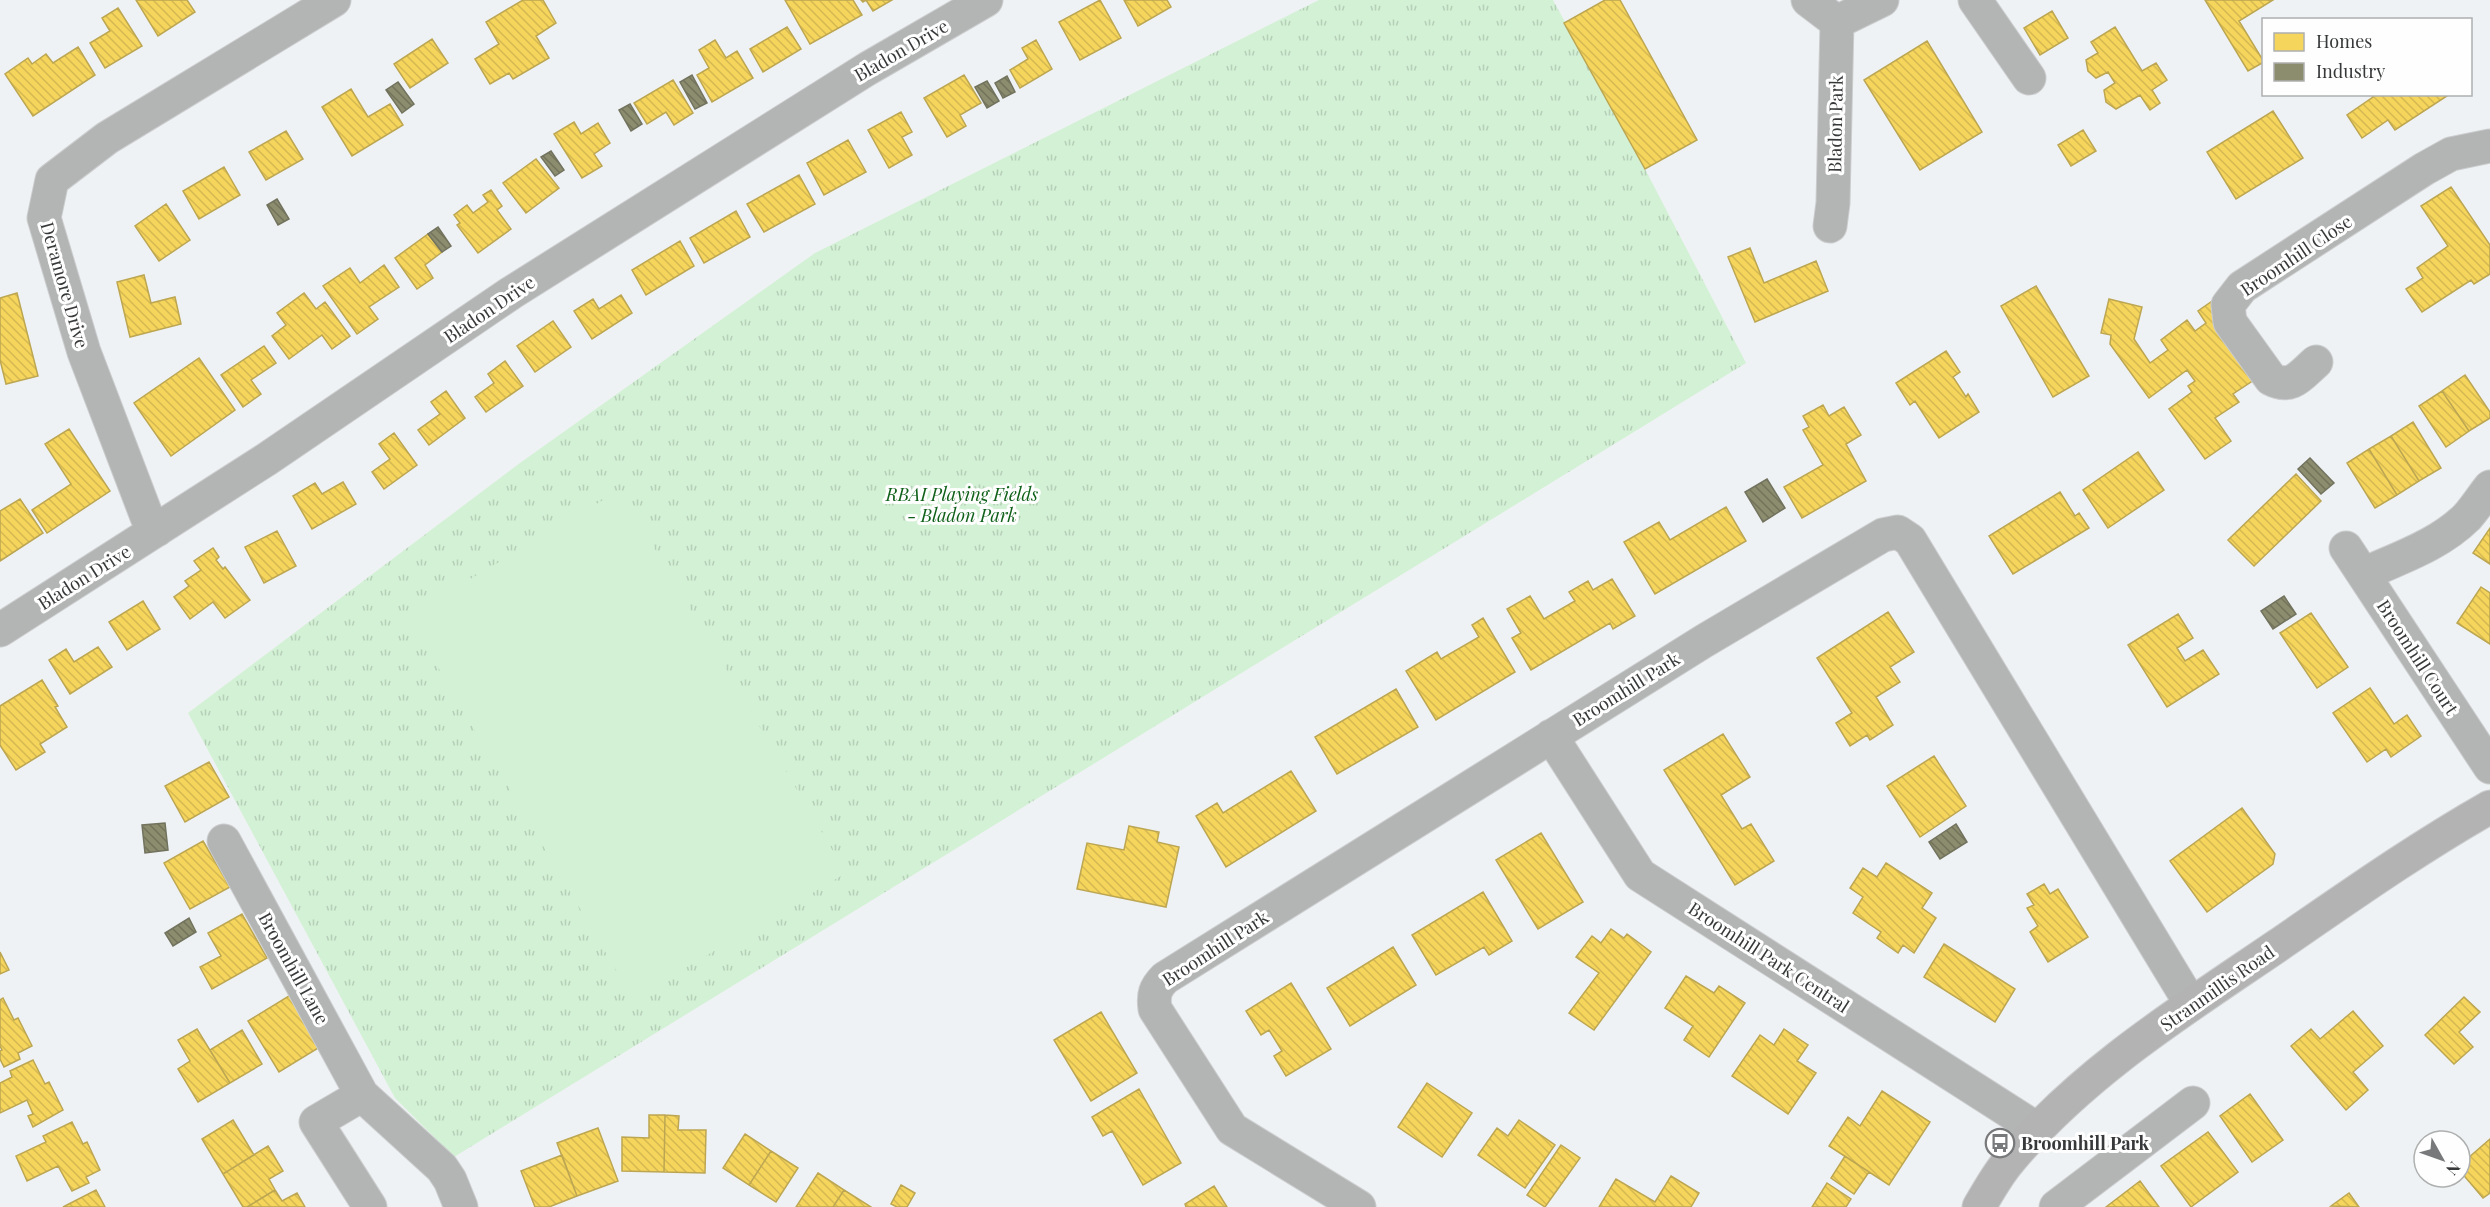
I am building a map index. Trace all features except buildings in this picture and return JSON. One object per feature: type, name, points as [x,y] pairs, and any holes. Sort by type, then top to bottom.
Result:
[{"type":"street","name":"Deramore Drive","points":[[157,530],[147,517],[84,352],[47,229],[44,218],[52,180],[106,138],[334,0]]},
{"type":"street","name":"Bladon Drive","points":[[0,630],[267,459],[511,293],[867,69],[987,0]]},
{"type":"street","points":[[1808,0],[1838,22],[1882,0]]},
{"type":"street","points":[[1975,0],[2029,78]]},
{"type":"street","name":"Bladon Park","points":[[1830,226],[1833,203],[1838,22]]},
{"type":"street","name":"Broomhill Close","points":[[2316,362],[2291,383],[2281,384],[2271,379],[2230,322],[2228,305],[2242,287],[2424,169],[2451,154],[2490,146]]},
{"type":"street","name":"Broomhill Court","points":[[2490,488],[2468,516],[2451,531],[2429,544],[2355,561],[2490,767]]},
{"type":"street","name":"Broomhill Park","points":[[1359,1207],[1232,1129],[1155,1009],[1153,998],[1156,986],[1175,971],[1704,640],[1883,535],[1898,532],[1910,540],[2191,1004]]},
{"type":"street","name":"Broomhill Park Central","points":[[1551,736],[1640,875],[2037,1129]]},
{"type":"street","name":"Stranmillis Road","points":[[1979,1207],[2007,1163],[2037,1129],[2109,1066],[2191,1004],[2441,835],[2490,807]]},
{"type":"street","name":"Broomhill Lane","points":[[224,841],[362,1095],[441,1168],[456,1193]]},
{"type":"street","points":[[362,1095],[316,1122],[370,1207]]},
{"type":"street","points":[[2056,1207],[2193,1103]]},
{"type":"green space","name":"RBAI Playing Fields - Bladon Park","points":[[1319,0],[1553,0],[1645,169],[1746,363],[454,1157],[395,1098],[188,713],[520,463],[815,253]]},
{"type":"green space","points":[[620,490],[846,873],[633,999],[408,616]]},
{"type":"place","name":"Broomhill Park","points":[[2000,1143]]}]
